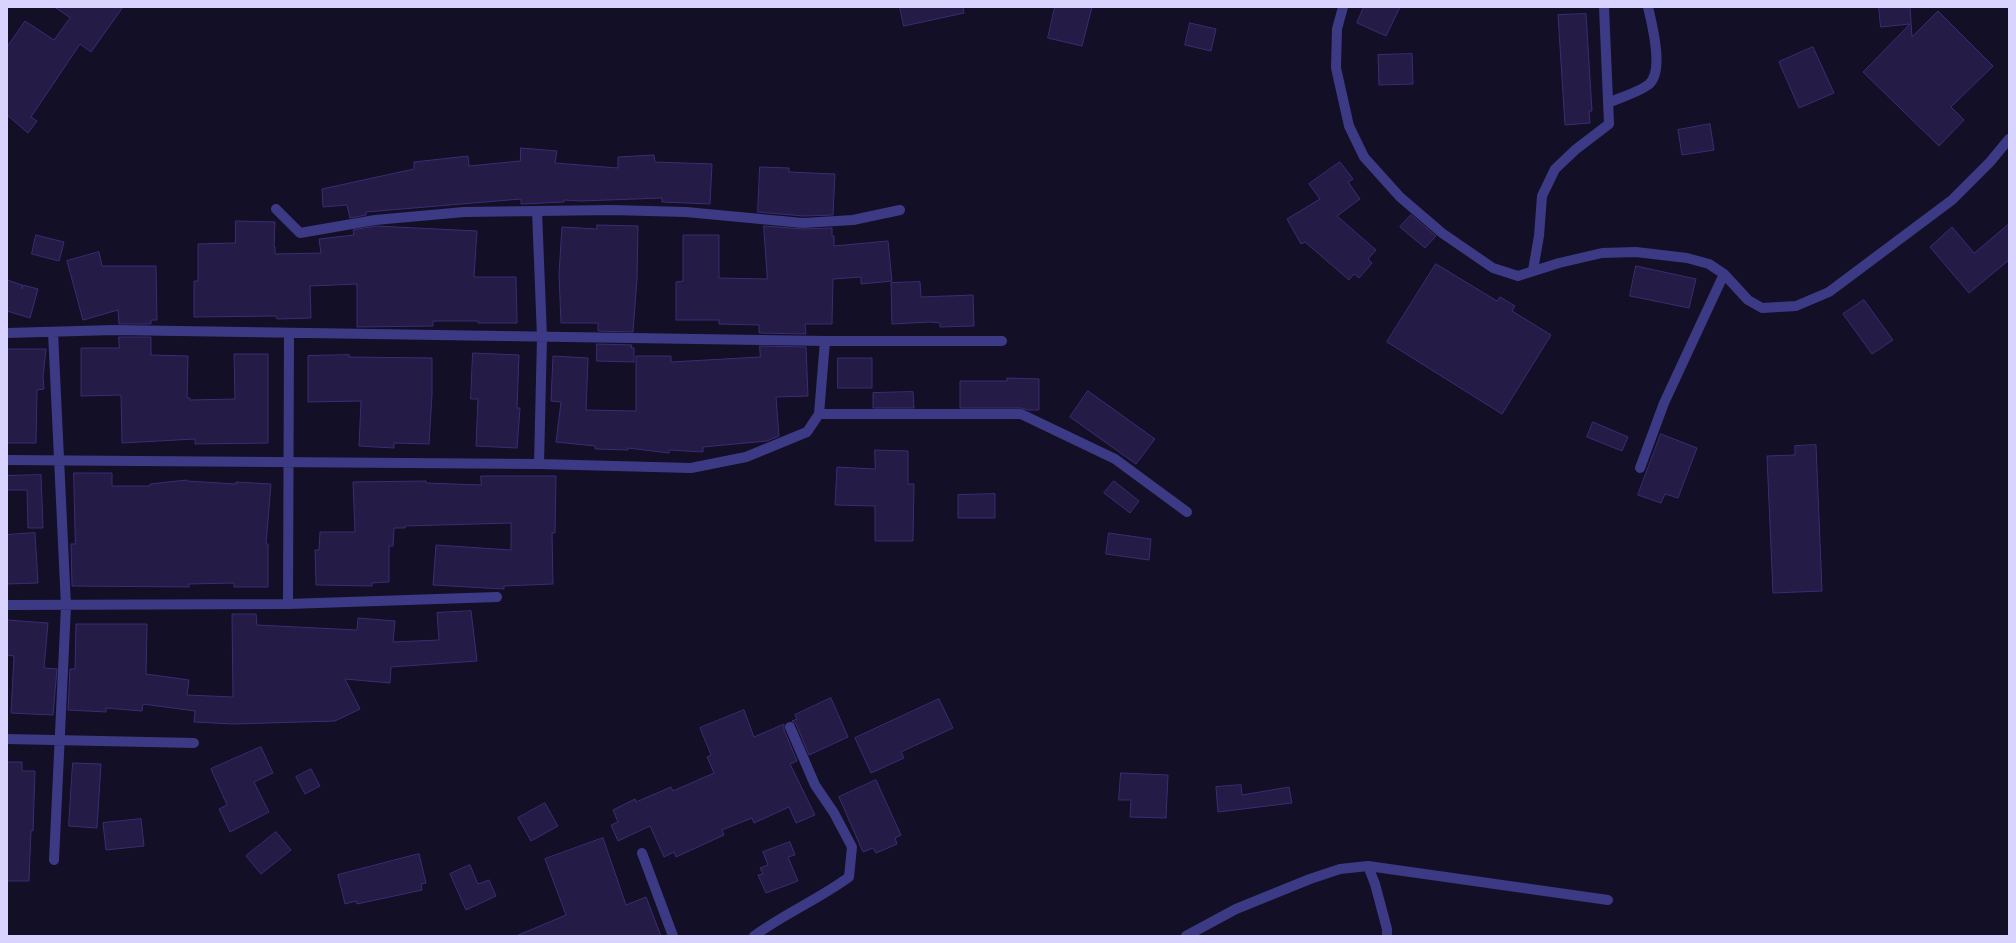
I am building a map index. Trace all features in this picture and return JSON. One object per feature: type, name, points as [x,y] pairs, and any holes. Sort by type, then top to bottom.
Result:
[{"type":"street","points":[[1343,7],[1337,29],[1336,68],[1349,126],[1364,157],[1400,197],[1442,233],[1494,268],[1518,276],[1534,270],[1602,253],[1636,252],[1687,258],[1709,264],[1724,274],[1748,300],[1762,308],[1796,306],[1829,292],[1952,200],[1990,162],[2009,139]]},
{"type":"street","points":[[1534,270],[1539,236],[1542,196],[1555,169],[1574,150],[1609,124],[1604,7]]},
{"type":"street","points":[[1608,103],[1648,85],[1654,78],[1656,68],[1655,40],[1648,7]]},
{"type":"street","points":[[276,209],[300,233],[375,220],[464,212],[686,212],[803,223],[853,220],[900,210]]},
{"type":"street","points":[[537,212],[542,337],[539,464]]},
{"type":"street","points":[[1640,468],[1664,403],[1724,274]]},
{"type":"street","points":[[7,333],[114,330],[825,341],[1002,341]]},
{"type":"street","points":[[53,332],[66,606],[61,740],[54,860]]},
{"type":"street","points":[[288,604],[290,333]]},
{"type":"street","points":[[7,460],[539,464],[691,468],[746,458],[807,432],[819,414],[825,341]]},
{"type":"street","points":[[819,414],[1021,414],[1115,459],[1187,512]]},
{"type":"street","points":[[7,605],[66,606],[288,604],[497,597]]},
{"type":"street","points":[[754,936],[771,923],[849,877],[852,847],[834,813],[815,785],[790,727]]},
{"type":"street","points":[[7,739],[194,743]]},
{"type":"street","points":[[642,853],[673,936]]},
{"type":"street","points":[[1368,866],[1375,884],[1387,929],[1387,936]]},
{"type":"street","points":[[1186,936],[1236,909],[1310,879],[1340,869],[1368,866],[1608,900]]},
{"type":"building","points":[[55,7],[123,7],[91,52],[80,44],[31,117],[37,121],[28,133],[7,115],[7,47],[25,21],[54,40],[70,18]]},
{"type":"building","points":[[900,7],[963,7],[964,13],[904,26]]},
{"type":"building","points":[[1055,7],[1092,7],[1082,46],[1048,38]]},
{"type":"building","points":[[1364,7],[1400,7],[1386,36],[1357,23]]},
{"type":"building","points":[[1879,7],[1910,7],[1912,37],[1938,11],[1993,66],[1951,107],[1964,120],[1939,146],[1863,72],[1910,24],[1881,27]]},
{"type":"building","points":[[1586,14],[1592,111],[1589,111],[1590,123],[1565,125],[1558,15]]},
{"type":"building","points":[[1190,23],[1216,29],[1211,51],[1185,45]]},
{"type":"building","points":[[1813,47],[1834,93],[1799,108],[1779,62]]},
{"type":"building","points":[[1412,54],[1413,84],[1379,85],[1378,55]]},
{"type":"building","points":[[1710,124],[1714,150],[1682,155],[1678,130]]},
{"type":"building","points":[[521,148],[557,151],[555,163],[618,168],[618,157],[654,155],[655,162],[712,164],[710,204],[662,202],[662,198],[581,201],[564,200],[564,202],[521,204],[521,199],[366,212],[366,215],[350,218],[347,205],[323,207],[322,189],[414,169],[414,162],[468,156],[469,166],[520,161]]},
{"type":"building","points":[[1340,162],[1353,179],[1348,182],[1360,199],[1337,216],[1376,250],[1368,259],[1372,263],[1359,278],[1354,274],[1349,280],[1305,242],[1301,244],[1287,219],[1320,199],[1309,184]]},
{"type":"building","points":[[760,167],[789,168],[789,172],[835,174],[833,215],[803,216],[758,212]]},
{"type":"building","points":[[1411,215],[1436,236],[1425,248],[1400,227]]},
{"type":"building","points":[[236,221],[275,222],[275,254],[321,253],[319,239],[354,235],[353,230],[376,226],[477,231],[474,277],[516,277],[517,323],[433,321],[433,326],[357,327],[357,284],[310,286],[311,318],[277,319],[276,316],[194,317],[194,281],[198,281],[198,244],[235,243]]},
{"type":"building","points":[[2009,224],[2009,260],[1969,293],[1930,247],[1952,227],[1974,253]]},
{"type":"building","points":[[597,225],[638,226],[637,279],[633,332],[598,331],[598,323],[561,323],[559,274],[562,227],[597,229]]},
{"type":"building","points":[[764,226],[803,229],[832,228],[834,246],[888,241],[892,281],[861,284],[861,277],[833,279],[832,324],[805,324],[806,334],[759,333],[759,325],[719,324],[719,320],[676,320],[676,282],[683,281],[683,235],[719,235],[719,278],[767,279]]},
{"type":"building","points":[[36,235],[64,242],[59,261],[32,254]]},
{"type":"building","points":[[99,252],[102,266],[156,266],[157,320],[151,320],[151,324],[119,324],[118,310],[83,320],[67,261]]},
{"type":"building","points":[[1436,264],[1497,301],[1500,297],[1515,306],[1512,311],[1551,335],[1502,414],[1387,342]]},
{"type":"building","points":[[1636,266],[1696,279],[1689,308],[1630,296]]},
{"type":"building","points":[[7,280],[22,285],[22,289],[23,285],[38,289],[30,318],[7,311]]},
{"type":"building","points":[[920,282],[921,297],[973,295],[974,326],[940,327],[940,323],[930,322],[892,324],[891,283]]},
{"type":"building","points":[[1864,300],[1893,340],[1872,354],[1843,314]]},
{"type":"building","points":[[119,337],[151,337],[151,355],[188,356],[187,398],[190,398],[190,400],[235,399],[234,354],[268,354],[268,443],[195,444],[195,439],[122,443],[121,395],[81,396],[81,348],[119,348]]},
{"type":"building","points":[[597,344],[632,345],[631,348],[634,348],[634,362],[597,361]]},
{"type":"building","points":[[760,346],[806,347],[808,396],[776,397],[779,436],[767,441],[703,447],[703,452],[669,450],[669,453],[628,448],[628,450],[595,449],[595,446],[556,442],[561,402],[551,401],[553,356],[588,358],[586,410],[636,411],[636,356],[671,356],[671,362],[760,357]]},
{"type":"building","points":[[8,349],[46,349],[43,377],[44,389],[37,390],[36,443],[7,443]]},
{"type":"building","points":[[473,353],[519,355],[517,408],[520,408],[517,448],[476,446],[478,399],[471,399]]},
{"type":"building","points":[[349,355],[349,357],[432,358],[432,395],[429,444],[394,443],[394,448],[359,446],[361,401],[308,402],[308,356]]},
{"type":"building","points":[[838,358],[872,358],[872,388],[838,388]]},
{"type":"building","points":[[1007,378],[1039,379],[1039,410],[1028,410],[1021,408],[960,408],[960,381],[1007,381]]},
{"type":"building","points":[[1088,391],[1155,439],[1136,464],[1070,417]]},
{"type":"building","points":[[913,392],[914,408],[873,408],[873,393]]},
{"type":"building","points":[[1593,422],[1628,437],[1622,451],[1587,437]]},
{"type":"building","points":[[1661,434],[1697,448],[1678,498],[1665,494],[1661,503],[1638,495]]},
{"type":"building","points":[[1816,445],[1822,591],[1773,593],[1767,456],[1795,455],[1795,446]]},
{"type":"building","points":[[875,450],[908,451],[908,484],[914,484],[913,541],[875,541],[875,506],[835,505],[837,467],[875,469]]},
{"type":"building","points":[[74,473],[112,473],[112,486],[150,486],[150,484],[187,480],[236,484],[236,482],[271,484],[266,544],[268,544],[268,587],[234,587],[234,583],[189,584],[189,587],[72,586],[71,544],[75,544]]},
{"type":"building","points":[[41,475],[43,528],[28,528],[27,490],[7,490],[7,476]]},
{"type":"building","points":[[481,476],[556,476],[555,533],[552,533],[553,584],[504,586],[504,589],[433,585],[436,545],[511,550],[511,523],[405,526],[405,528],[394,528],[393,546],[389,546],[389,582],[372,583],[372,586],[316,585],[315,550],[319,550],[320,532],[355,532],[353,482],[426,481],[426,483],[481,485]]},
{"type":"building","points":[[1114,481],[1139,501],[1130,513],[1104,493]]},
{"type":"building","points":[[995,494],[995,518],[958,518],[958,495]]},
{"type":"building","points":[[35,533],[38,583],[7,584],[7,535]]},
{"type":"building","points":[[1109,533],[1151,539],[1149,560],[1106,554]]},
{"type":"building","points":[[471,611],[477,661],[391,667],[390,683],[345,679],[360,709],[335,721],[233,724],[194,722],[195,711],[143,704],[142,711],[106,708],[106,712],[68,710],[70,669],[75,669],[76,624],[147,624],[146,674],[189,680],[187,695],[233,697],[232,614],[256,614],[257,625],[357,630],[358,618],[395,621],[393,642],[439,640],[437,613]]},
{"type":"building","points":[[7,620],[48,623],[44,668],[57,669],[53,715],[11,713],[14,656],[7,655]]},
{"type":"building","points":[[831,698],[848,737],[809,755],[796,724],[792,721],[797,719],[795,715]]},
{"type":"building","points":[[939,699],[953,728],[901,752],[904,758],[871,773],[855,738]]},
{"type":"building","points":[[744,710],[754,737],[784,724],[784,730],[797,761],[790,764],[815,815],[796,823],[789,807],[754,823],[752,818],[722,830],[724,835],[676,857],[674,852],[664,857],[650,826],[618,841],[611,825],[618,822],[613,810],[635,799],[636,802],[671,787],[673,791],[714,773],[707,757],[711,755],[700,728]]},
{"type":"building","points":[[261,747],[273,773],[254,782],[269,812],[230,832],[219,809],[227,805],[211,769]]},
{"type":"building","points":[[7,762],[22,762],[22,771],[35,771],[33,831],[31,830],[29,881],[7,881]]},
{"type":"building","points":[[73,763],[101,764],[97,828],[69,826]]},
{"type":"building","points":[[311,769],[320,786],[305,794],[296,777]]},
{"type":"building","points":[[1121,773],[1168,775],[1166,818],[1130,817],[1131,800],[1119,800]]},
{"type":"building","points":[[876,780],[901,835],[895,838],[897,844],[876,853],[873,848],[863,852],[839,797]]},
{"type":"building","points":[[1241,785],[1242,795],[1289,787],[1292,803],[1218,812],[1216,787]]},
{"type":"building","points":[[545,803],[558,826],[531,841],[518,818]]},
{"type":"building","points":[[141,819],[144,846],[106,850],[103,823]]},
{"type":"building","points":[[276,832],[291,850],[261,874],[246,856]]},
{"type":"building","points":[[603,838],[626,905],[646,897],[661,936],[516,936],[566,915],[545,859]]},
{"type":"building","points":[[790,842],[795,855],[788,857],[798,881],[766,893],[758,875],[763,874],[760,868],[768,865],[763,852]]},
{"type":"building","points":[[419,854],[426,883],[421,884],[422,890],[357,904],[356,901],[345,904],[338,875]]},
{"type":"building","points":[[470,865],[478,884],[489,880],[496,896],[466,910],[450,874]]}]
